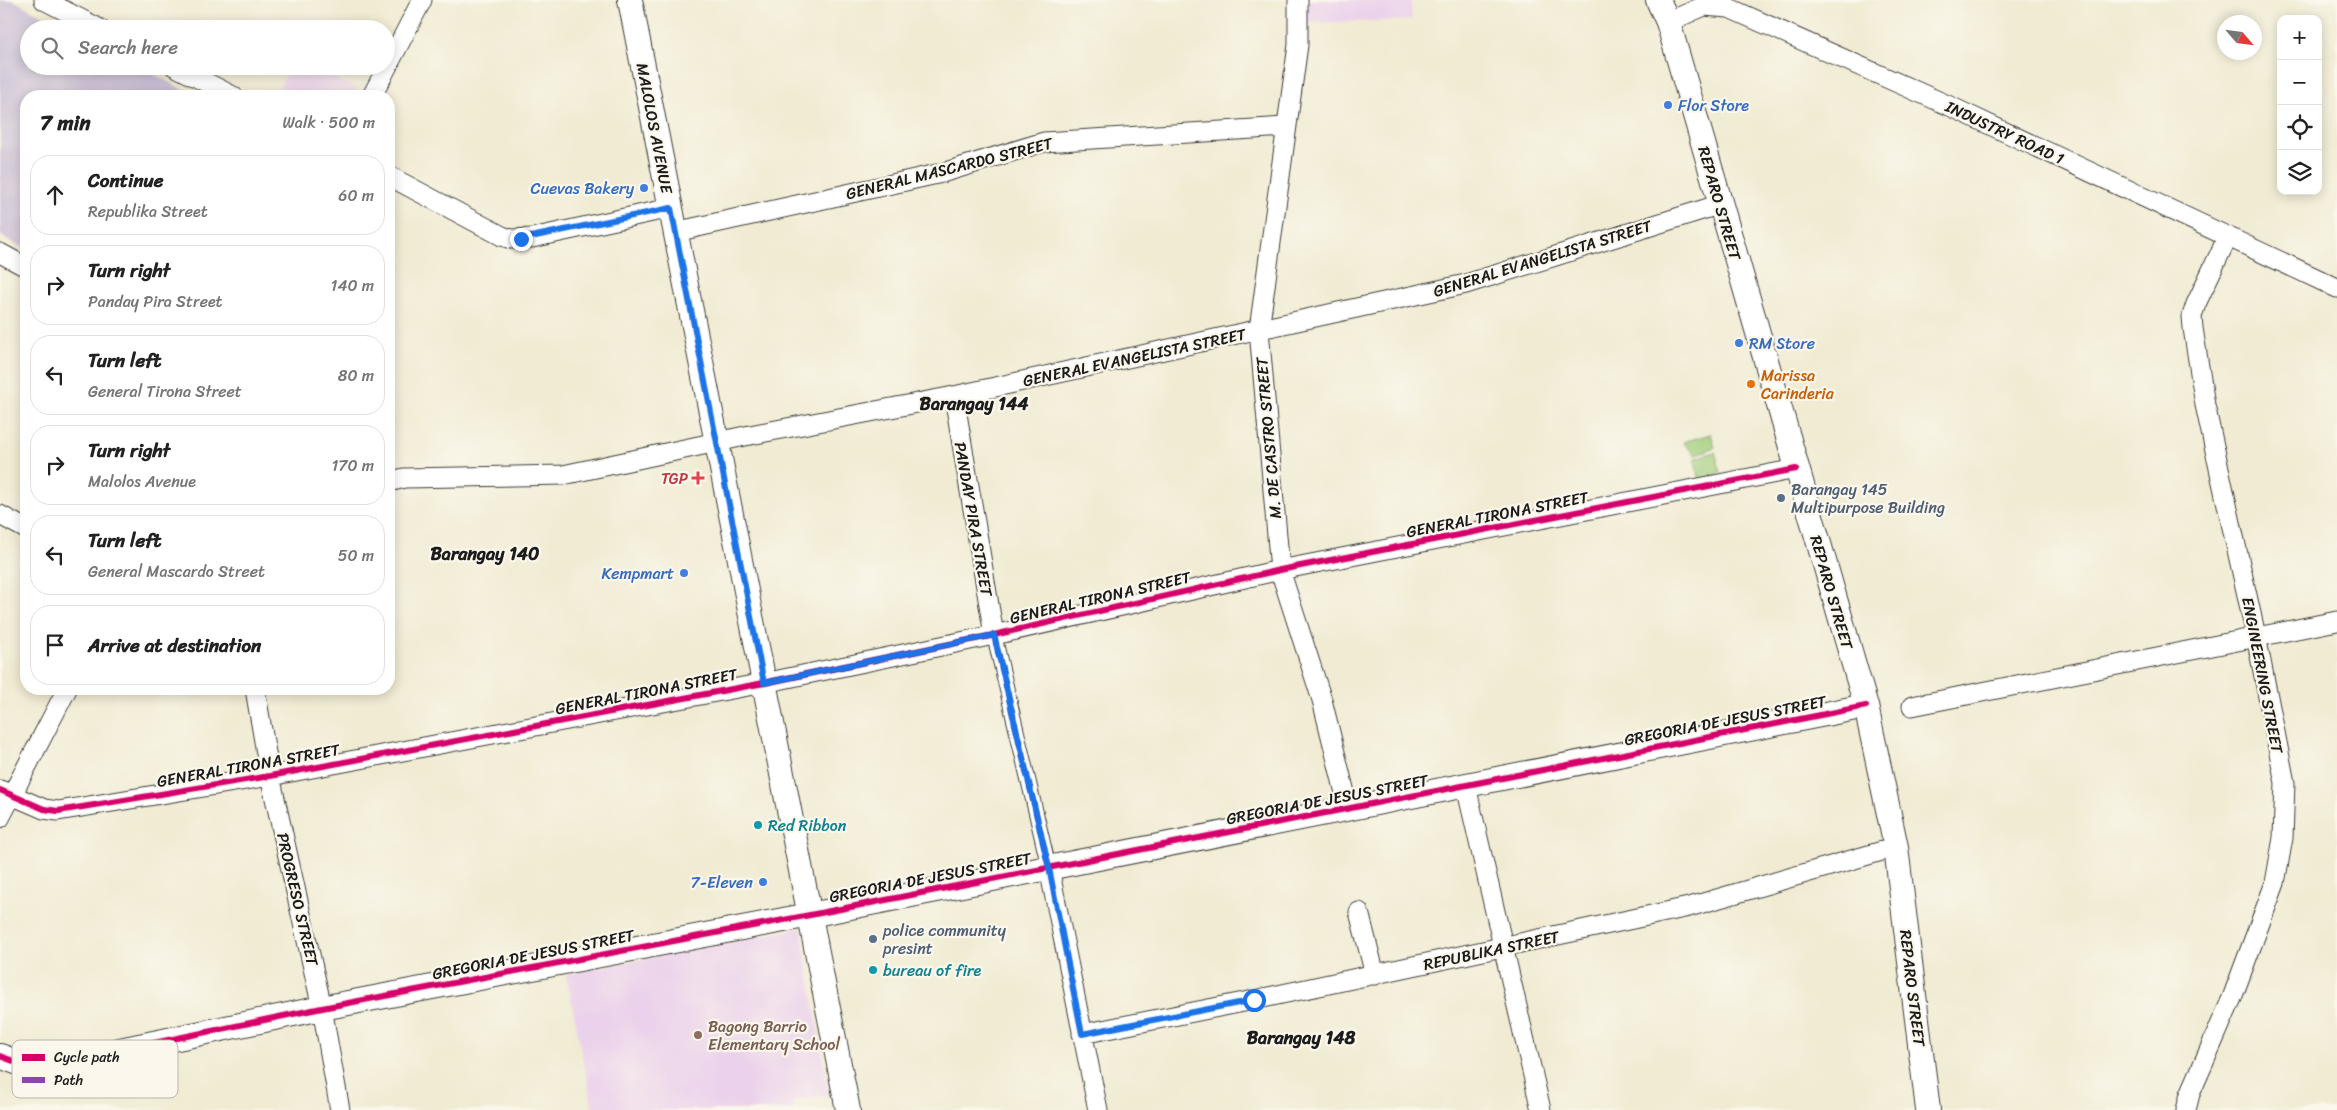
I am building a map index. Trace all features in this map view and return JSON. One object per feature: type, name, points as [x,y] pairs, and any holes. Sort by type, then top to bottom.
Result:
[{"type":"street","points":[[44,0],[83,20]]},
{"type":"street","points":[[395,52],[422,0]]},
{"type":"street","name":"MALOLOS AVENUE","points":[[630,0],[848,1110]]},
{"type":"street","name":"M. DE CASTRO STREET","points":[[1298,0],[1298,46],[1259,330],[1280,570],[1322,700],[1349,808]]},
{"type":"street","name":"REPARO STREET","points":[[1658,0],[1668,22],[1866,706],[1896,847],[1928,1110]]},
{"type":"street","name":"INDUSTRY ROAD 1","points":[[1668,22],[1704,6],[1729,8],[1857,64],[2337,288]]},
{"type":"street","points":[[192,75],[221,90]]},
{"type":"street","points":[[375,90],[383,75]]},
{"type":"street","name":"GENERAL MASCARDO STREET","points":[[675,232],[942,173],[1044,142],[1286,127]]},
{"type":"street","points":[[395,179],[493,232],[511,239],[532,238],[671,208]]},
{"type":"street","name":"GENERAL EVANGELISTA STREET","points":[[395,480],[404,478],[563,475],[954,396],[1466,284],[1721,204]]},
{"type":"street","name":"ENGINEERING STREET","points":[[2186,1110],[2190,1094],[2232,998],[2275,883],[2283,838],[2285,783],[2256,636],[2205,405],[2193,328],[2192,316],[2196,304],[2228,236]]},
{"type":"street","points":[[0,253],[20,264]]},
{"type":"street","name":"PANDAY PIRA STREET","points":[[954,396],[994,635],[1049,868],[1098,1110]]},
{"type":"street","name":"GENERAL TIRONA STREET","points":[[6,793],[44,809],[58,811],[270,776],[764,683],[994,635],[1280,570],[1529,523],[1796,468]]},
{"type":"street","points":[[0,516],[20,526]]},
{"type":"street","points":[[1912,706],[2337,621]]},
{"type":"street","points":[[0,818],[6,793],[63,695]]},
{"type":"street","name":"PROGRESO STREET","points":[[256,695],[270,776],[322,1008],[340,1110]]},
{"type":"street","name":"GREGORIA DE JESUS STREET","points":[[168,1040],[322,1008],[810,915],[1866,706]]},
{"type":"street","points":[[1466,786],[1540,1110]]},
{"type":"street","name":"REPUBLIKA STREET","points":[[1082,1034],[1375,975],[1689,907],[1896,847]]},
{"type":"street","points":[[1359,912],[1375,975]]},
{"type":"street","name":"GREGORIA DE JESUS STREET","points":[[0,1056],[12,1060]]},
{"type":"shaded area","points":[[0,0],[13,0],[50,20],[20,20],[20,75],[155,75],[184,90],[20,90],[20,247],[0,235]]},
{"type":"shaded area","points":[[1303,0],[1411,0],[1412,20],[1303,23]]},
{"type":"shaded area","points":[[286,75],[341,75],[338,80],[358,90],[278,90]]},
{"type":"shaded area","name":"Bagong Barrio Elementary School","points":[[801,928],[829,1095],[793,1101],[794,1110],[593,1110],[566,974]]},
{"type":"green space","points":[[1711,434],[1715,447],[1695,455],[1683,442]]},
{"type":"green space","points":[[1715,452],[1721,473],[1700,480],[1694,459]]},
{"type":"marked path","points":[[994,635],[1049,868]]},
{"type":"cycle path","points":[[0,790],[44,809],[58,811],[270,776],[764,683],[994,635],[1280,570],[1796,469]]},
{"type":"cycle path","points":[[168,1040],[322,1008],[810,915],[1866,706]]},
{"type":"cycle path","points":[[0,1056],[12,1060]]},
{"type":"place","name":"Flor Store","points":[[1668,105]]},
{"type":"place","name":"Cuevas Bakery","points":[[644,188]]},
{"type":"place","name":"RM Store","points":[[1739,343]]},
{"type":"place","name":"Marissa Carinderia","points":[[1751,384]]},
{"type":"place","name":"TGP","points":[[698,478]]},
{"type":"place","name":"Barangay 145 Multipurpose Building","points":[[1781,498]]},
{"type":"place","name":"Kempmart","points":[[684,573]]},
{"type":"place","name":"Red Ribbon","points":[[758,825]]},
{"type":"place","name":"7-Eleven","points":[[763,882]]},
{"type":"place","name":"police community presint","points":[[873,939]]},
{"type":"place","name":"bureau of fire","points":[[873,970]]},
{"type":"place","name":"Bagong Barrio Elementary School","points":[[698,1035]]},
{"type":"district","name":"Barangay 144","points":[[974,404]]},
{"type":"district","name":"Barangay 140","points":[[485,554]]},
{"type":"district","name":"Barangay 148","points":[[1301,1038]]},
{"type":"route","points":[[521,239],[671,208],[764,683],[994,635],[1049,868],[1082,1034],[1254,1000]]}]
